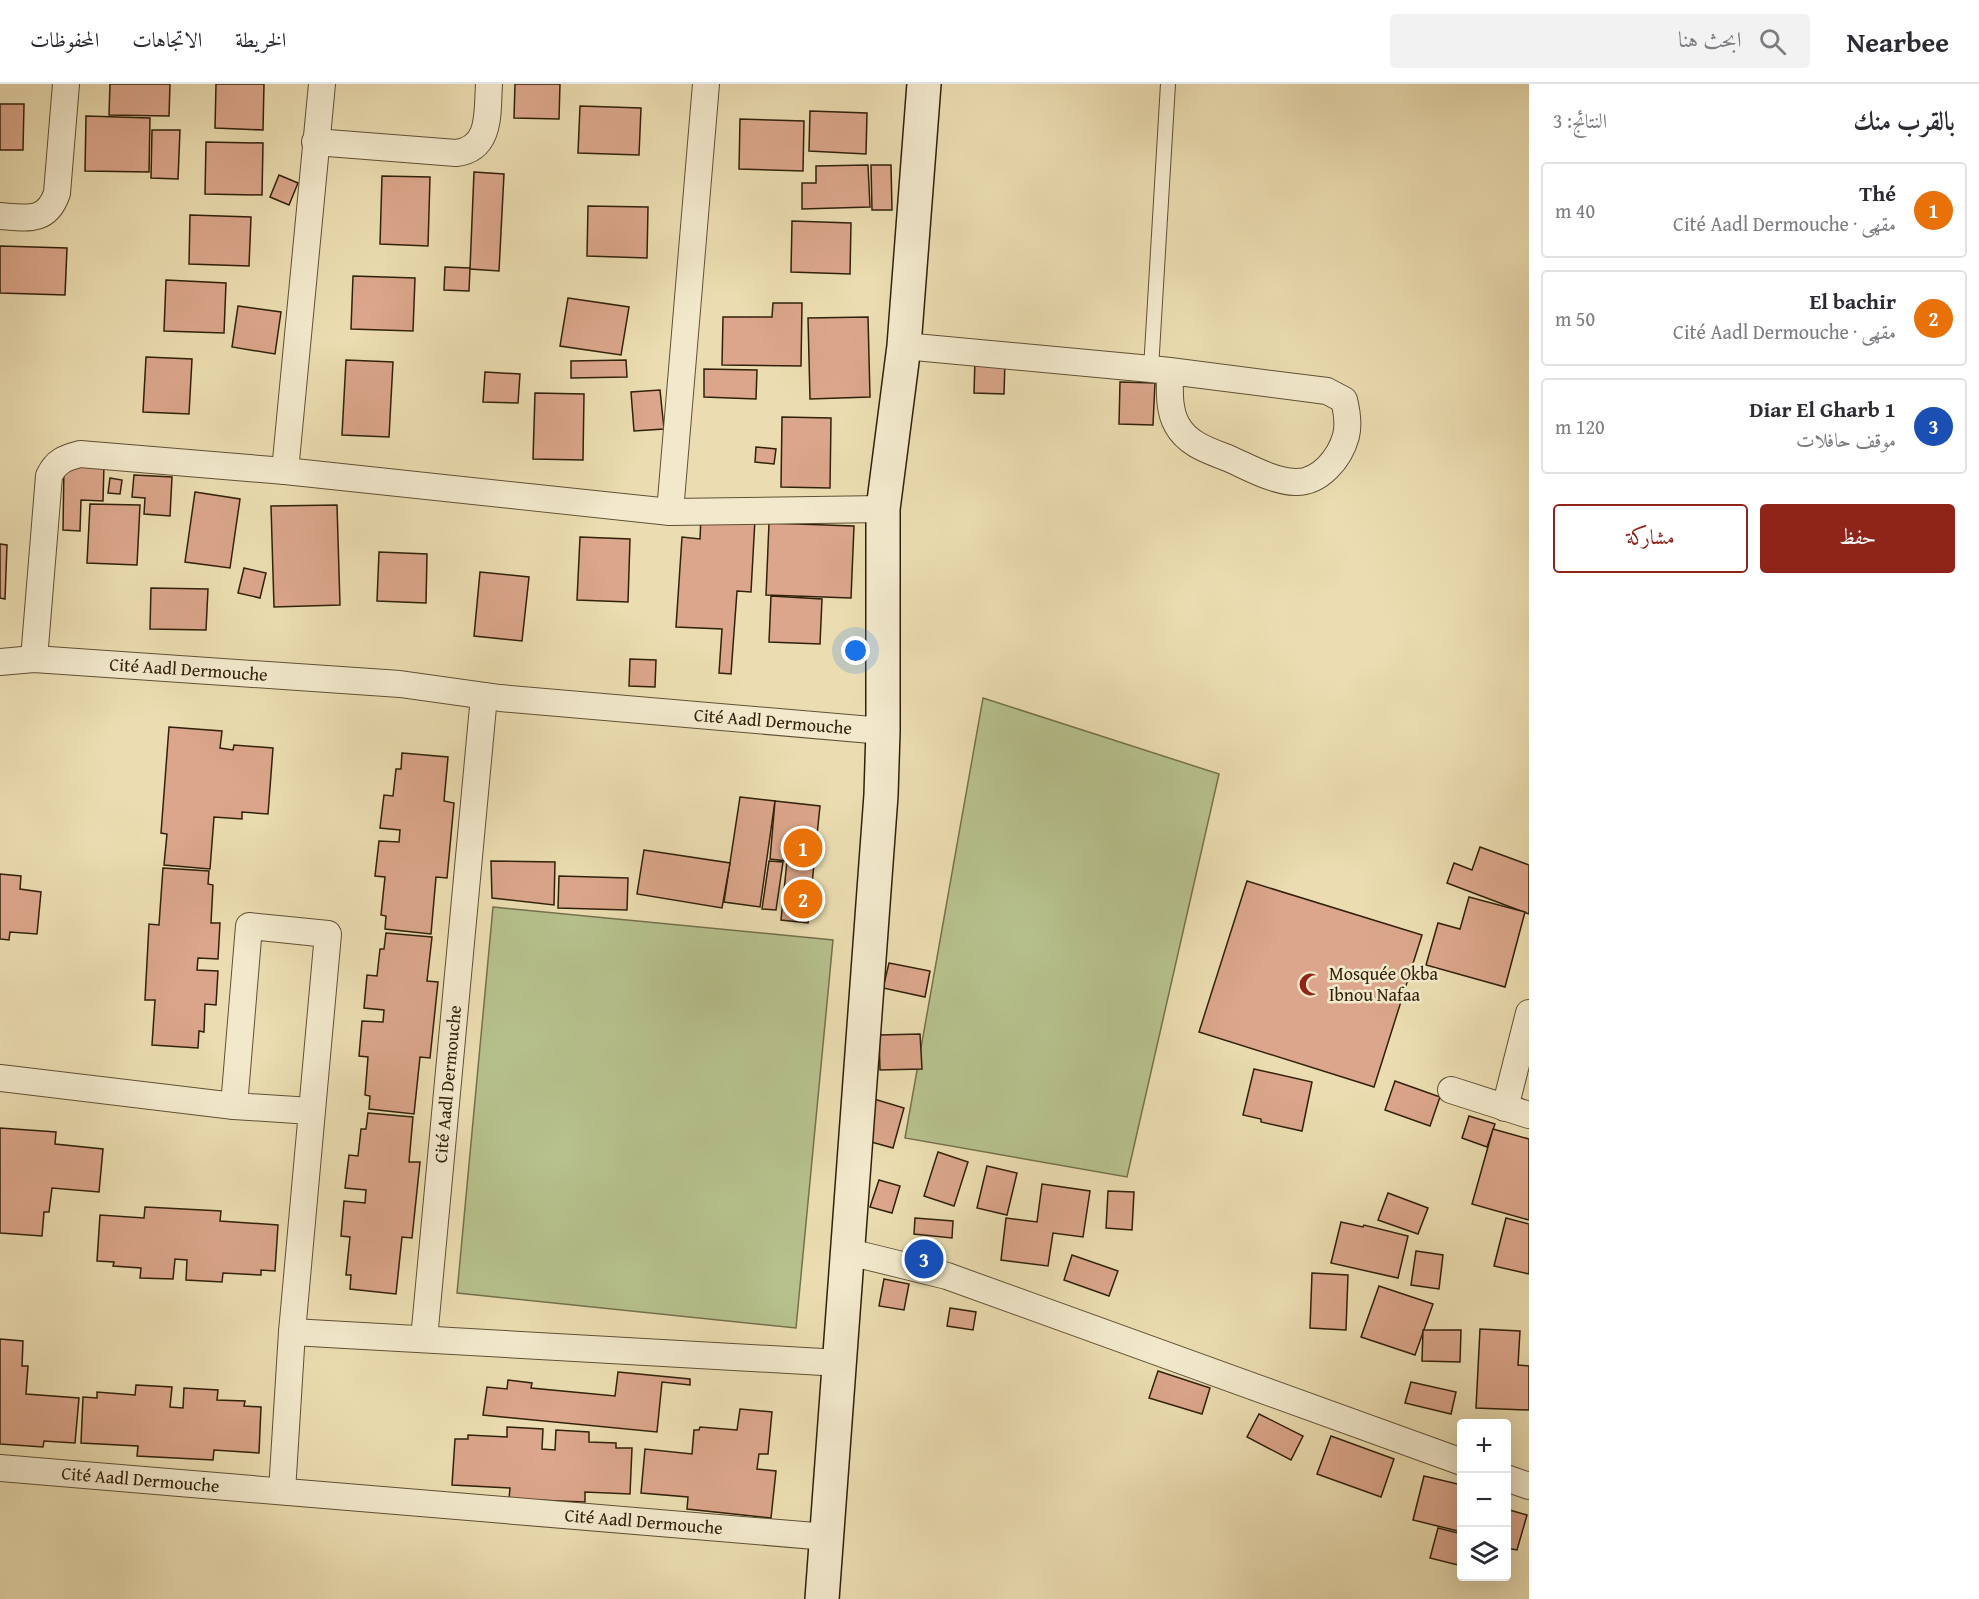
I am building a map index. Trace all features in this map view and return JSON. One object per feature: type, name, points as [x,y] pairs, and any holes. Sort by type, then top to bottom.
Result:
[{"type":"main road","points":[[822,1599],[881,795],[882,509],[904,346],[924,84]]},
{"type":"street","points":[[0,216],[34,217],[46,213],[53,205],[57,193],[66,84]]},
{"type":"street","points":[[285,471],[322,84]]},
{"type":"street","points":[[315,142],[467,152],[483,136],[489,84]]},
{"type":"street","points":[[670,512],[706,84]]},
{"type":"street","points":[[904,346],[1161,370],[1327,391],[1344,400],[1348,416],[1346,437],[1333,463],[1314,478],[1295,482],[1270,476],[1191,443],[1177,425],[1161,370]]},
{"type":"street","points":[[34,659],[49,476],[54,465],[65,458],[80,454],[285,471],[670,512],[882,509]]},
{"type":"street","name":"Cité Aadl Dermouche","points":[[0,662],[34,659],[400,684],[484,696],[883,731]]},
{"type":"street","name":"Cité Aadl Dermouche","points":[[424,1339],[484,696]]},
{"type":"street","points":[[234,1106],[249,926],[328,934],[292,1332],[282,1491]]},
{"type":"street","points":[[1450,1090],[1517,1111],[1529,1013]]},
{"type":"street","points":[[0,1078],[234,1106],[311,1111]]},
{"type":"street","points":[[849,1252],[947,1276],[1457,1461]]},
{"type":"street","points":[[292,1332],[840,1363]]},
{"type":"street","name":"Cité Aadl Dermouche","points":[[0,1468],[827,1537]]},
{"type":"street","points":[[1511,1480],[1529,1486]]},
{"type":"lane","points":[[1161,370],[1168,84]]},
{"type":"green space","points":[[983,698],[1219,774],[1127,1177],[905,1138]]},
{"type":"green space","points":[[493,907],[833,940],[796,1328],[457,1293]]},
{"type":"building","points":[[110,84],[170,84],[169,116],[109,115]]},
{"type":"building","points":[[216,84],[264,84],[263,130],[215,128]]},
{"type":"building","points":[[515,84],[560,84],[559,119],[514,118]]},
{"type":"building","points":[[0,104],[24,104],[23,150],[0,150]]},
{"type":"building","points":[[580,106],[641,108],[639,155],[578,153]]},
{"type":"building","points":[[810,111],[867,113],[866,154],[809,151]]},
{"type":"building","points":[[86,116],[150,118],[149,172],[85,171]]},
{"type":"building","points":[[740,119],[804,121],[803,171],[739,169]]},
{"type":"building","points":[[152,130],[180,130],[178,179],[151,178]]},
{"type":"building","points":[[206,142],[263,143],[262,195],[205,194]]},
{"type":"building","points":[[868,165],[870,207],[802,209],[802,183],[816,183],[816,166]]},
{"type":"building","points":[[871,165],[891,165],[892,210],[872,210]]},
{"type":"building","points":[[474,172],[504,174],[499,271],[470,269]]},
{"type":"building","points":[[279,175],[298,183],[289,205],[270,197]]},
{"type":"building","points":[[382,176],[430,177],[428,246],[380,244]]},
{"type":"building","points":[[588,206],[648,207],[647,258],[587,256]]},
{"type":"building","points":[[190,215],[251,217],[249,266],[189,264]]},
{"type":"building","points":[[792,221],[851,223],[850,274],[791,272]]},
{"type":"building","points":[[0,246],[67,248],[65,295],[0,293]]},
{"type":"building","points":[[445,267],[470,268],[469,291],[444,290]]},
{"type":"building","points":[[353,276],[415,278],[413,331],[351,329]]},
{"type":"building","points":[[166,280],[226,283],[224,333],[164,331]]},
{"type":"building","points":[[568,298],[629,307],[621,355],[560,346]]},
{"type":"building","points":[[773,303],[802,303],[801,366],[722,365],[723,317],[772,317]]},
{"type":"building","points":[[238,306],[281,312],[275,354],[232,347]]},
{"type":"building","points":[[868,317],[870,397],[810,399],[808,318]]},
{"type":"building","points":[[146,357],[192,359],[189,414],[143,412]]},
{"type":"building","points":[[975,359],[1005,360],[1004,394],[974,393]]},
{"type":"building","points":[[346,360],[393,362],[389,437],[342,435]]},
{"type":"building","points":[[626,360],[627,377],[571,378],[571,361]]},
{"type":"building","points":[[704,369],[757,370],[756,399],[704,397]]},
{"type":"building","points":[[485,372],[520,374],[518,403],[483,402]]},
{"type":"building","points":[[1120,382],[1155,383],[1153,425],[1119,424]]},
{"type":"building","points":[[660,390],[664,429],[634,431],[631,392]]},
{"type":"building","points":[[535,393],[584,394],[583,460],[533,459]]},
{"type":"building","points":[[782,417],[831,418],[830,488],[781,487]]},
{"type":"building","points":[[756,447],[776,449],[774,464],[755,462]]},
{"type":"building","points":[[64,463],[104,464],[103,501],[81,500],[80,531],[63,530]]},
{"type":"building","points":[[134,475],[172,477],[170,516],[144,514],[145,498],[132,497]]},
{"type":"building","points":[[110,478],[122,480],[120,494],[108,493]]},
{"type":"building","points":[[195,492],[240,499],[230,568],[185,562]]},
{"type":"building","points":[[90,504],[140,505],[137,565],[87,563]]},
{"type":"building","points":[[337,505],[340,605],[274,607],[271,506]]},
{"type":"building","points":[[701,516],[755,519],[751,592],[737,591],[731,674],[719,673],[722,629],[676,627],[682,537],[700,539]]},
{"type":"building","points":[[769,523],[854,526],[851,598],[766,595]]},
{"type":"building","points":[[580,537],[630,539],[628,602],[577,600]]},
{"type":"building","points":[[0,544],[7,545],[5,599],[0,598]]},
{"type":"building","points":[[379,552],[427,554],[426,603],[377,601]]},
{"type":"building","points":[[244,568],[266,573],[260,598],[238,593]]},
{"type":"building","points":[[480,572],[529,577],[522,641],[474,636]]},
{"type":"building","points":[[151,588],[208,589],[206,630],[150,629]]},
{"type":"building","points":[[771,596],[822,599],[820,644],[769,642]]},
{"type":"building","points":[[630,659],[656,660],[655,687],[629,686]]},
{"type":"building","points":[[169,727],[222,731],[220,748],[233,750],[234,745],[273,748],[268,814],[242,812],[242,819],[214,817],[210,869],[164,865],[167,834],[161,833]]},
{"type":"building","points":[[402,753],[448,757],[444,801],[454,803],[447,878],[436,877],[431,934],[385,929],[386,916],[381,915],[385,877],[375,876],[379,841],[399,842],[400,830],[380,828],[384,795],[393,796],[396,769],[401,769]]},
{"type":"building","points":[[740,797],[775,801],[760,907],[724,902]]},
{"type":"building","points":[[775,801],[820,806],[808,923],[781,920],[787,861],[770,859]]},
{"type":"building","points":[[1480,847],[1529,865],[1529,914],[1447,883],[1454,863],[1472,870]]},
{"type":"building","points":[[644,850],[730,863],[722,908],[637,894]]},
{"type":"building","points":[[491,861],[555,862],[554,905],[492,898]]},
{"type":"building","points":[[769,861],[783,862],[776,910],[762,909]]},
{"type":"building","points":[[163,868],[209,871],[208,884],[213,885],[211,923],[220,923],[218,959],[198,958],[197,970],[218,971],[216,1005],[205,1004],[204,1032],[199,1031],[198,1048],[152,1045],[155,1000],[145,1000],[149,924],[159,925]]},
{"type":"building","points":[[0,874],[21,876],[20,889],[41,892],[37,934],[10,932],[9,940],[0,939]]},
{"type":"building","points":[[559,876],[628,878],[627,910],[558,908]]},
{"type":"building","name":"Mosquée Okba Ibnou Nafaa","points":[[1247,881],[1422,935],[1374,1087],[1199,1032]]},
{"type":"building","points":[[1469,897],[1525,912],[1505,987],[1426,965],[1438,923],[1460,929]]},
{"type":"building","points":[[386,933],[432,937],[427,981],[438,982],[430,1058],[420,1057],[414,1114],[369,1109],[370,1096],[365,1095],[368,1057],[359,1056],[362,1021],[383,1022],[384,1010],[364,1008],[367,975],[377,976],[380,949],[384,949]]},
{"type":"building","points":[[889,963],[930,971],[925,997],[883,988]]},
{"type":"building","points":[[920,1034],[922,1069],[880,1070],[879,1035]]},
{"type":"building","points":[[1254,1069],[1312,1082],[1302,1131],[1261,1122],[1261,1119],[1243,1115]]},
{"type":"building","points":[[1395,1081],[1440,1097],[1430,1126],[1385,1110]]},
{"type":"building","points":[[874,1099],[904,1108],[893,1148],[864,1140]]},
{"type":"building","points":[[368,1113],[413,1117],[409,1162],[420,1162],[412,1238],[402,1237],[396,1294],[350,1289],[351,1275],[346,1275],[350,1237],[341,1236],[344,1201],[365,1203],[366,1190],[345,1188],[349,1155],[358,1156],[361,1129],[366,1129]]},
{"type":"building","points":[[1469,1116],[1495,1124],[1487,1147],[1462,1138]]},
{"type":"building","points":[[0,1128],[56,1132],[55,1144],[103,1149],[99,1192],[52,1188],[49,1212],[44,1212],[42,1236],[0,1233]]},
{"type":"building","points":[[1493,1129],[1529,1139],[1529,1220],[1472,1204]]},
{"type":"building","points":[[938,1152],[968,1162],[954,1206],[924,1196]]},
{"type":"building","points":[[987,1166],[1017,1173],[1007,1215],[977,1208]]},
{"type":"building","points":[[879,1180],[900,1186],[892,1213],[870,1207]]},
{"type":"building","points":[[1042,1184],[1090,1191],[1083,1237],[1053,1233],[1048,1266],[1001,1260],[1006,1218],[1037,1222]]},
{"type":"building","points":[[1108,1191],[1134,1192],[1132,1230],[1106,1228]]},
{"type":"building","points":[[1388,1193],[1428,1208],[1418,1234],[1378,1220]]},
{"type":"building","points":[[145,1207],[221,1211],[220,1221],[278,1225],[275,1271],[261,1270],[261,1275],[223,1273],[222,1282],[186,1280],[187,1260],[175,1259],[173,1279],[140,1278],[141,1268],[113,1266],[114,1262],[97,1261],[100,1215],[144,1218]]},
{"type":"building","points":[[915,1218],[953,1221],[952,1238],[914,1234]]},
{"type":"building","points":[[1506,1218],[1529,1224],[1529,1274],[1494,1266]]},
{"type":"building","points":[[1341,1222],[1408,1236],[1398,1278],[1331,1263]]},
{"type":"building","points":[[1416,1251],[1443,1255],[1439,1289],[1411,1285]]},
{"type":"building","points":[[1072,1255],[1118,1271],[1109,1296],[1064,1280]]},
{"type":"building","points":[[1312,1273],[1348,1275],[1346,1330],[1310,1328]]},
{"type":"building","points":[[884,1279],[909,1284],[904,1310],[879,1306]]},
{"type":"building","points":[[1379,1286],[1433,1304],[1415,1355],[1361,1337]]},
{"type":"building","points":[[950,1308],[976,1312],[973,1330],[947,1326]]},
{"type":"building","points":[[1480,1329],[1520,1331],[1518,1365],[1529,1366],[1529,1410],[1476,1408]]},
{"type":"building","points":[[1423,1330],[1461,1330],[1460,1362],[1422,1361]]},
{"type":"building","points":[[0,1339],[23,1341],[22,1366],[28,1366],[26,1394],[79,1398],[75,1443],[44,1441],[43,1447],[0,1444]]},
{"type":"building","points":[[1158,1371],[1210,1388],[1202,1414],[1149,1398]]},
{"type":"building","points":[[618,1372],[690,1379],[690,1385],[662,1382],[657,1432],[483,1415],[487,1387],[507,1389],[508,1380],[532,1383],[531,1388],[615,1396]]},
{"type":"building","points":[[1411,1382],[1456,1392],[1451,1414],[1405,1403]]},
{"type":"building","points":[[136,1385],[172,1387],[170,1407],[183,1408],[184,1388],[218,1390],[217,1400],[245,1401],[244,1406],[261,1407],[259,1453],[214,1450],[213,1460],[137,1456],[138,1446],[81,1443],[83,1397],[97,1398],[97,1392],[135,1395]]},
{"type":"building","points":[[740,1409],[772,1412],[768,1454],[759,1454],[757,1469],[776,1471],[771,1518],[687,1509],[688,1497],[641,1493],[645,1449],[692,1454],[694,1430],[699,1430],[700,1427],[737,1430]]},
{"type":"building","points":[[1259,1414],[1303,1436],[1291,1460],[1247,1437]]},
{"type":"building","points":[[507,1427],[543,1429],[542,1449],[555,1450],[556,1430],[589,1432],[589,1442],[616,1443],[616,1448],[632,1448],[630,1494],[585,1492],[585,1502],[509,1499],[510,1488],[452,1485],[455,1439],[468,1439],[468,1435],[507,1437]]},
{"type":"building","points":[[1331,1436],[1394,1459],[1381,1497],[1317,1474]]},
{"type":"building","points":[[1424,1476],[1457,1484],[1457,1531],[1413,1520]]},
{"type":"building","points":[[1511,1510],[1527,1515],[1517,1550],[1511,1549]]},
{"type":"building","points":[[1438,1528],[1457,1533],[1457,1565],[1430,1558]]},
{"type":"place","name":"Thé","points":[[803,848]]},
{"type":"place","name":"El bachir","points":[[803,899]]},
{"type":"place","name":"Mosquée Okba Ibnou Nafaa","points":[[1311,984]]},
{"type":"place","name":"Diar El Gharb 1","points":[[924,1259]]}]
